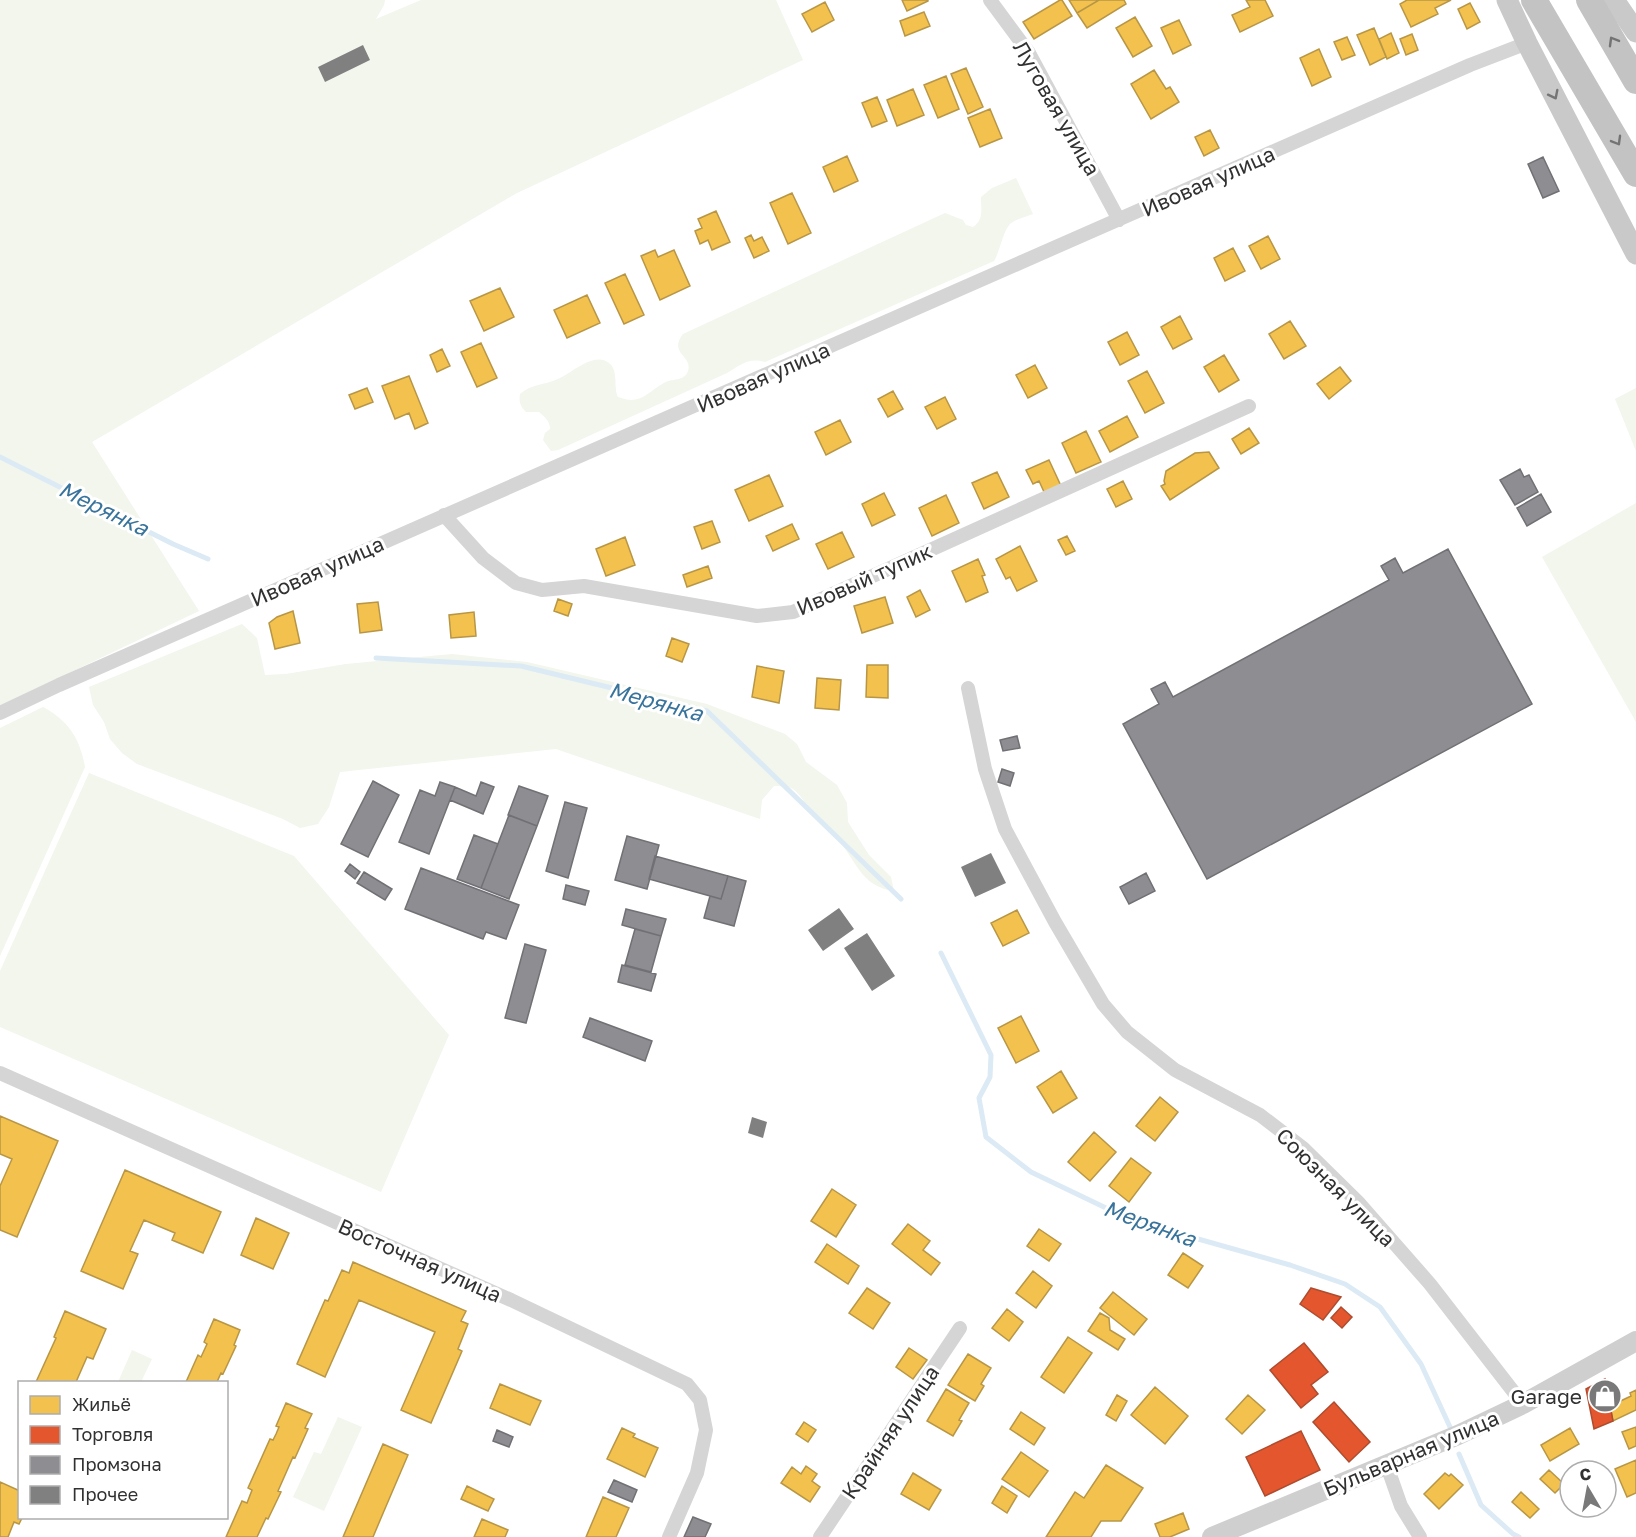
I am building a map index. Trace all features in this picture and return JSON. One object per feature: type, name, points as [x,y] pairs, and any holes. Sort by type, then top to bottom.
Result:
[{"type":"highway","points":[[1534,0],[1636,174]]},
{"type":"highway","points":[[1589,0],[1636,81]]},
{"type":"main road","points":[[1507,0],[1636,255]]},
{"type":"main road","points":[[1614,0],[1636,32]]},
{"type":"street","name":"Луговая улица","points":[[990,0],[1029,53],[1119,220]]},
{"type":"street","name":"Ивовая улица","points":[[0,713],[444,515],[1470,65],[1527,43]]},
{"type":"street","name":"Ивовый тупик","points":[[444,515],[483,558],[516,583],[542,590],[584,586],[757,616],[793,612],[1249,405]]},
{"type":"street","name":"Союзная улица","points":[[968,688],[985,769],[1005,829],[1055,922],[1103,1004],[1127,1032],[1175,1070],[1260,1115],[1303,1148],[1359,1203],[1430,1284],[1523,1404]]},
{"type":"street","name":"Восточная улица","points":[[0,1073],[511,1300],[687,1384],[700,1400],[706,1431],[697,1473],[669,1537]]},
{"type":"street","name":"Крайняя улица","points":[[820,1537],[960,1328]]},
{"type":"street","name":"Бульварная улица","points":[[1212,1537],[1458,1435],[1523,1404],[1636,1341]]},
{"type":"street","points":[[1387,1466],[1401,1506],[1420,1537]]},
{"type":"shaded area","points":[[0,0],[385,0],[376,19],[421,0],[776,0],[803,60],[517,193],[92,442],[199,611],[0,706]]},
{"type":"shaded area","points":[[1016,178],[1033,214],[1010,224],[1005,231],[994,261],[765,362],[754,360],[745,363],[558,450],[551,451],[543,440],[545,433],[550,429],[547,419],[539,412],[526,412],[521,406],[520,394],[524,391],[558,379],[583,364],[597,360],[603,360],[612,366],[618,397],[632,400],[643,397],[664,383],[684,377],[688,371],[687,361],[678,346],[683,334],[945,213],[973,227],[980,218],[981,197],[992,188]]},
{"type":"shaded area","points":[[1636,388],[1636,451],[1615,399]]},
{"type":"shaded area","points":[[1636,503],[1636,722],[1542,557]]},
{"type":"shaded area","points":[[242,624],[257,638],[265,675],[286,674],[346,664],[452,654],[527,662],[707,704],[785,734],[797,744],[806,762],[837,785],[847,803],[848,822],[869,855],[891,877],[894,891],[884,889],[869,880],[843,846],[816,819],[800,795],[786,787],[774,786],[762,800],[760,819],[556,749],[340,772],[329,807],[318,824],[300,828],[283,819],[137,764],[122,753],[110,739],[104,722],[93,705],[89,687]]},
{"type":"shaded area","points":[[43,707],[60,718],[72,732],[80,748],[85,767],[0,956],[0,728]]},
{"type":"shaded area","points":[[89,773],[294,856],[449,1035],[381,1192],[0,1027],[0,971]]},
{"type":"shaded area","points":[[132,1350],[152,1359],[141,1381],[118,1381]]},
{"type":"shaded area","points":[[338,1417],[362,1427],[324,1511],[293,1497],[314,1452],[321,1454]]},
{"type":"building: Жильё","points":[[902,0],[928,0],[928,1],[907,11]]},
{"type":"building: Жильё","points":[[1060,0],[1072,16],[1034,39],[1023,22]]},
{"type":"building: Жильё","points":[[1069,0],[1099,0],[1077,13]]},
{"type":"building: Жильё","points":[[1099,0],[1124,0],[1126,4],[1087,28],[1077,13]]},
{"type":"building: Жильё","points":[[1246,0],[1265,0],[1273,16],[1240,32],[1232,15],[1250,7]]},
{"type":"building: Жильё","points":[[1407,0],[1451,0],[1435,8],[1438,14],[1411,27],[1400,4]]},
{"type":"building: Жильё","points":[[825,2],[834,20],[812,32],[802,14]]},
{"type":"building: Жильё","points":[[1470,3],[1480,22],[1467,29],[1458,9]]},
{"type":"building: Жильё","points":[[924,12],[930,26],[905,36],[900,21]]},
{"type":"building: Жильё","points":[[1135,17],[1152,46],[1133,57],[1116,28]]},
{"type":"building: Жильё","points":[[1179,20],[1191,45],[1173,54],[1161,28]]},
{"type":"building: Жильё","points":[[1374,28],[1386,57],[1370,65],[1357,35]]},
{"type":"building: Жильё","points":[[1391,33],[1399,53],[1387,59],[1379,39]]},
{"type":"building: Жильё","points":[[1412,34],[1418,50],[1406,55],[1400,39]]},
{"type":"building: Жильё","points":[[1347,37],[1355,55],[1342,60],[1334,42]]},
{"type":"building: Жильё","points":[[1319,49],[1331,77],[1312,86],[1300,58]]},
{"type":"building: Жильё","points":[[966,68],[983,107],[968,114],[951,74]]},
{"type":"building: Жильё","points":[[1154,70],[1166,89],[1170,87],[1179,102],[1151,119],[1131,84]]},
{"type":"building: Жильё","points":[[946,76],[959,109],[938,118],[924,85]]},
{"type":"building: Жильё","points":[[913,89],[924,115],[897,126],[887,100]]},
{"type":"building: Жильё","points":[[877,97],[887,121],[872,127],[862,103]]},
{"type":"building: Жильё","points":[[990,109],[1002,138],[980,147],[968,118]]},
{"type":"building: Жильё","points":[[1210,130],[1219,148],[1204,156],[1195,137]]},
{"type":"building: Жильё","points":[[847,156],[858,181],[834,192],[823,167]]},
{"type":"building: Жильё","points":[[792,193],[811,233],[788,244],[770,203]]},
{"type":"building: Жильё","points":[[716,211],[730,242],[712,250],[708,240],[700,244],[695,231],[702,228],[698,219]]},
{"type":"building: Жильё","points":[[751,235],[754,241],[762,237],[769,251],[754,258],[745,238]]},
{"type":"building: Жильё","points":[[1268,236],[1280,259],[1261,269],[1249,246]]},
{"type":"building: Жильё","points":[[1233,248],[1245,271],[1225,281],[1214,258]]},
{"type":"building: Жильё","points":[[655,250],[658,257],[674,250],[690,286],[660,300],[641,256]]},
{"type":"building: Жильё","points":[[625,274],[644,315],[624,324],[605,283]]},
{"type":"building: Жильё","points":[[500,288],[514,317],[484,331],[470,301]]},
{"type":"building: Жильё","points":[[587,295],[600,323],[567,338],[554,310]]},
{"type":"building: Жильё","points":[[1180,316],[1192,339],[1173,349],[1161,327]]},
{"type":"building: Жильё","points":[[1290,321],[1306,346],[1284,359],[1269,334]]},
{"type":"building: Жильё","points":[[1127,332],[1139,355],[1120,365],[1108,342]]},
{"type":"building: Жильё","points":[[481,343],[497,378],[477,387],[461,352]]},
{"type":"building: Жильё","points":[[442,349],[450,366],[437,372],[430,355]]},
{"type":"building: Жильё","points":[[1224,355],[1239,380],[1219,392],[1204,367]]},
{"type":"building: Жильё","points":[[1035,365],[1047,388],[1028,398],[1016,375]]},
{"type":"building: Жильё","points":[[1340,367],[1351,381],[1329,399],[1317,384]]},
{"type":"building: Жильё","points":[[1147,371],[1164,403],[1145,413],[1128,381]]},
{"type":"building: Жильё","points":[[409,376],[428,423],[415,429],[409,413],[395,419],[382,386]]},
{"type":"building: Жильё","points":[[367,388],[373,402],[355,409],[349,395]]},
{"type":"building: Жильё","points":[[893,391],[903,409],[888,417],[878,399]]},
{"type":"building: Жильё","points":[[945,397],[956,419],[937,429],[925,407]]},
{"type":"building: Жильё","points":[[1127,416],[1138,437],[1110,452],[1099,431]]},
{"type":"building: Жильё","points":[[840,420],[851,442],[826,455],[815,432]]},
{"type":"building: Жильё","points":[[1249,428],[1259,443],[1241,454],[1232,439]]},
{"type":"building: Жильё","points":[[1086,431],[1101,462],[1076,473],[1062,443]]},
{"type":"building: Жильё","points":[[1209,452],[1219,468],[1170,500],[1161,486],[1165,484],[1166,471],[1195,453]]},
{"type":"building: Жильё","points":[[1049,460],[1061,486],[1045,494],[1039,481],[1033,484],[1026,470]]},
{"type":"building: Жильё","points":[[997,472],[1009,497],[984,509],[972,483]]},
{"type":"building: Жильё","points":[[769,475],[783,506],[749,521],[735,490]]},
{"type":"building: Жильё","points":[[1123,481],[1132,499],[1116,507],[1107,489]]},
{"type":"building: Жильё","points":[[884,493],[895,515],[872,526],[862,504]]},
{"type":"building: Жильё","points":[[946,495],[959,523],[932,536],[919,508]]},
{"type":"building: Жильё","points":[[712,521],[720,542],[702,549],[694,527]]},
{"type":"building: Жильё","points":[[792,524],[799,539],[773,551],[766,536]]},
{"type":"building: Жильё","points":[[842,532],[854,557],[828,569],[816,544]]},
{"type":"building: Жильё","points":[[1067,536],[1075,551],[1066,555],[1058,540]]},
{"type":"building: Жильё","points":[[625,537],[635,565],[606,576],[596,549]]},
{"type":"building: Жильё","points":[[1020,546],[1037,581],[1017,591],[1010,577],[1006,579],[996,559]]},
{"type":"building: Жильё","points":[[978,559],[985,575],[982,576],[988,592],[966,602],[952,571]]},
{"type":"building: Жильё","points":[[708,566],[712,578],[687,587],[683,575]]},
{"type":"building: Жильё","points":[[920,590],[930,610],[916,617],[907,597]]},
{"type":"building: Жильё","points":[[885,597],[893,623],[862,633],[854,606]]},
{"type":"building: Жильё","points":[[558,599],[572,604],[568,616],[554,611]]},
{"type":"building: Жильё","points":[[378,602],[382,630],[360,633],[357,604]]},
{"type":"building: Жильё","points":[[293,611],[300,643],[275,649],[269,623]]},
{"type":"building: Жильё","points":[[474,612],[476,636],[451,638],[449,615]]},
{"type":"building: Жильё","points":[[672,638],[689,644],[682,662],[666,656]]},
{"type":"building: Жильё","points":[[867,665],[888,665],[888,698],[866,697]]},
{"type":"building: Жильё","points":[[757,666],[784,671],[779,703],[752,697]]},
{"type":"building: Жильё","points":[[817,678],[841,680],[839,710],[815,708]]},
{"type":"building: Жильё","points":[[1017,910],[1029,933],[1003,946],[991,923]]},
{"type":"building: Жильё","points":[[1021,1016],[1039,1051],[1016,1063],[998,1028]]},
{"type":"building: Жильё","points":[[1061,1071],[1077,1098],[1053,1113],[1037,1087]]},
{"type":"building: Жильё","points":[[1160,1097],[1178,1112],[1155,1141],[1136,1126]]},
{"type":"building: Жильё","points":[[0,1116],[58,1141],[17,1237],[0,1230],[0,1186],[12,1159],[0,1154]]},
{"type":"building: Жильё","points":[[1094,1132],[1116,1152],[1090,1181],[1068,1162]]},
{"type":"building: Жильё","points":[[1131,1158],[1151,1173],[1129,1202],[1109,1186]]},
{"type":"building: Жильё","points":[[125,1170],[221,1212],[203,1253],[172,1240],[175,1233],[144,1220],[130,1251],[138,1254],[123,1289],[81,1271]]},
{"type":"building: Жильё","points":[[832,1189],[856,1205],[836,1237],[811,1221]]},
{"type":"building: Жильё","points":[[256,1218],[289,1233],[273,1269],[241,1255]]},
{"type":"building: Жильё","points":[[908,1224],[930,1241],[923,1250],[940,1263],[931,1275],[892,1244]]},
{"type":"building: Жильё","points":[[1039,1229],[1061,1244],[1049,1261],[1027,1246]]},
{"type":"building: Жильё","points":[[827,1244],[859,1266],[848,1284],[815,1262]]},
{"type":"building: Жильё","points":[[1183,1253],[1203,1266],[1188,1288],[1168,1275]]},
{"type":"building: Жильё","points":[[353,1262],[466,1311],[461,1321],[468,1324],[458,1349],[462,1351],[431,1423],[401,1410],[435,1332],[359,1300],[325,1377],[297,1364],[325,1300],[328,1301],[342,1270],[349,1273]]},
{"type":"building: Жильё","points":[[1033,1271],[1052,1286],[1036,1308],[1016,1293]]},
{"type":"building: Жильё","points":[[867,1288],[890,1303],[873,1329],[849,1313]]},
{"type":"building: Жильё","points":[[1113,1292],[1147,1319],[1134,1335],[1100,1308]]},
{"type":"building: Жильё","points":[[1007,1309],[1023,1322],[1009,1341],[992,1328]]},
{"type":"building: Жильё","points":[[65,1311],[106,1329],[93,1359],[87,1357],[76,1381],[36,1381],[56,1338],[54,1337]]},
{"type":"building: Жильё","points":[[1100,1313],[1109,1318],[1110,1330],[1125,1339],[1118,1350],[1088,1331]]},
{"type":"building: Жильё","points":[[214,1319],[240,1330],[234,1345],[236,1346],[217,1381],[186,1381],[198,1355],[201,1357],[207,1344],[204,1342]]},
{"type":"building: Жильё","points":[[1068,1337],[1092,1353],[1064,1393],[1041,1377]]},
{"type":"building: Жильё","points":[[909,1348],[927,1360],[913,1379],[896,1367]]},
{"type":"building: Жильё","points":[[968,1354],[991,1368],[981,1384],[984,1386],[975,1401],[948,1385]]},
{"type":"building: Жильё","points":[[500,1384],[541,1401],[530,1425],[490,1408]]},
{"type":"building: Жильё","points":[[1155,1387],[1188,1416],[1165,1444],[1131,1415]]},
{"type":"building: Жильё","points":[[946,1389],[969,1403],[953,1436],[927,1421]]},
{"type":"building: Жильё","points":[[1636,1390],[1636,1410],[1613,1421],[1610,1406],[1631,1396],[1630,1393]]},
{"type":"building: Жильё","points":[[1117,1395],[1127,1401],[1116,1421],[1106,1415]]},
{"type":"building: Жильё","points":[[1248,1395],[1265,1410],[1242,1434],[1226,1419]]},
{"type":"building: Жильё","points":[[286,1403],[312,1414],[305,1428],[308,1429],[278,1491],[281,1492],[257,1537],[226,1537],[242,1501],[247,1503],[252,1490],[248,1488],[270,1439],[273,1440],[276,1434],[279,1427],[276,1426]]},
{"type":"building: Жильё","points":[[1021,1412],[1045,1428],[1034,1445],[1010,1429]]},
{"type":"building: Жильё","points":[[804,1422],[816,1430],[808,1442],[796,1434]]},
{"type":"building: Жильё","points":[[1636,1427],[1636,1446],[1629,1449],[1622,1432]]},
{"type":"building: Жильё","points":[[622,1428],[635,1434],[633,1437],[658,1448],[645,1477],[607,1459]]},
{"type":"building: Жильё","points":[[1570,1428],[1579,1444],[1550,1461],[1541,1445]]},
{"type":"building: Жильё","points":[[383,1444],[408,1455],[373,1537],[343,1537]]},
{"type":"building: Жильё","points":[[1021,1452],[1048,1471],[1029,1497],[1002,1479]]},
{"type":"building: Жильё","points":[[1636,1460],[1636,1493],[1627,1497],[1618,1476],[1618,1468]]},
{"type":"building: Жильё","points":[[1106,1465],[1143,1488],[1121,1521],[1101,1521],[1091,1537],[1046,1537],[1075,1492],[1084,1498]]},
{"type":"building: Жильё","points":[[806,1466],[817,1474],[812,1481],[820,1487],[810,1502],[781,1483],[792,1467],[801,1474]]},
{"type":"building: Жильё","points":[[1549,1470],[1558,1478],[1558,1490],[1555,1493],[1540,1479]]},
{"type":"building: Жильё","points":[[913,1473],[941,1490],[929,1510],[901,1494]]},
{"type":"building: Жильё","points":[[1445,1473],[1449,1476],[1451,1474],[1463,1485],[1439,1509],[1424,1494]]},
{"type":"building: Жильё","points":[[0,1482],[18,1490],[18,1519],[22,1519],[19,1524],[14,1522],[8,1537],[0,1537]]},
{"type":"building: Жильё","points":[[467,1486],[494,1499],[488,1511],[461,1499]]},
{"type":"building: Жильё","points":[[1002,1486],[1017,1496],[1007,1513],[992,1503]]},
{"type":"building: Жильё","points":[[1521,1492],[1539,1509],[1530,1518],[1512,1502]]},
{"type":"building: Жильё","points":[[603,1497],[629,1508],[616,1537],[586,1537]]},
{"type":"building: Жильё","points":[[1183,1513],[1189,1529],[1170,1537],[1160,1537],[1155,1524]]},
{"type":"building: Жильё","points":[[482,1519],[508,1530],[505,1537],[474,1537]]},
{"type":"building: Торговля","points":[[1311,1288],[1341,1297],[1323,1320],[1300,1304]]},
{"type":"building: Торговля","points":[[1341,1307],[1352,1317],[1342,1328],[1331,1318]]},
{"type":"building: Торговля","points":[[1304,1343],[1328,1372],[1311,1385],[1318,1394],[1301,1408],[1270,1370]]},
{"type":"building: Торговля","points":[[1605,1379],[1613,1421],[1594,1429],[1586,1389]]},
{"type":"building: Торговля","points":[[1334,1402],[1370,1442],[1349,1462],[1313,1422]]},
{"type":"building: Торговля","points":[[1301,1431],[1320,1470],[1265,1496],[1246,1457]]},
{"type":"building: Промзона","points":[[1543,157],[1559,191],[1543,198],[1528,164]]},
{"type":"building: Промзона","points":[[1520,469],[1524,477],[1529,475],[1538,492],[1515,505],[1500,480]]},
{"type":"building: Промзона","points":[[1541,494],[1551,512],[1527,526],[1517,508]]},
{"type":"building: Промзона","points":[[1448,549],[1532,704],[1207,879],[1123,724],[1159,704],[1151,689],[1165,682],[1173,697],[1389,580],[1381,566],[1395,558],[1403,573]]},
{"type":"building: Промзона","points":[[1017,736],[1020,748],[1003,751],[1000,740]]},
{"type":"building: Промзона","points":[[1002,769],[1014,773],[1010,786],[998,782]]},
{"type":"building: Промзона","points":[[373,781],[399,795],[368,857],[341,844]]},
{"type":"building: Промзона","points":[[440,782],[455,787],[429,854],[399,842],[420,790],[435,796]]},
{"type":"building: Промзона","points":[[481,782],[494,787],[483,814],[450,800],[455,787],[476,796]]},
{"type":"building: Промзона","points":[[519,786],[548,796],[537,826],[508,815]]},
{"type":"building: Промзона","points":[[565,802],[587,808],[568,878],[546,871]]},
{"type":"building: Промзона","points":[[509,815],[537,826],[509,899],[481,888]]},
{"type":"building: Промзона","points":[[474,835],[498,844],[481,888],[457,879]]},
{"type":"building: Промзона","points":[[627,836],[659,845],[647,889],[615,880]]},
{"type":"building: Промзона","points":[[655,856],[728,876],[721,899],[649,879]]},
{"type":"building: Промзона","points":[[350,864],[360,872],[355,879],[345,871]]},
{"type":"building: Промзона","points":[[421,868],[519,905],[506,939],[486,932],[483,939],[405,909]]},
{"type":"building: Промзона","points":[[364,872],[392,889],[385,900],[357,883]]},
{"type":"building: Промзона","points":[[1146,873],[1155,891],[1129,904],[1120,887]]},
{"type":"building: Промзона","points":[[728,876],[746,881],[734,926],[704,918],[710,896],[721,899]]},
{"type":"building: Промзона","points":[[566,885],[589,891],[585,905],[563,899]]},
{"type":"building: Промзона","points":[[626,909],[666,919],[661,936],[622,925]]},
{"type":"building: Промзона","points":[[635,929],[661,936],[651,972],[625,965]]},
{"type":"building: Промзона","points":[[525,944],[546,950],[526,1023],[505,1018]]},
{"type":"building: Промзона","points":[[622,965],[656,974],[651,991],[618,982]]},
{"type":"building: Промзона","points":[[590,1018],[652,1041],[645,1061],[583,1037]]},
{"type":"building: Промзона","points":[[497,1430],[513,1437],[509,1447],[493,1441]]},
{"type":"building: Промзона","points":[[614,1480],[637,1490],[632,1502],[608,1492]]},
{"type":"building: Промзона","points":[[693,1517],[711,1524],[705,1537],[684,1537]]},
{"type":"building: Прочее","points":[[363,45],[370,60],[325,82],[318,67]]},
{"type":"building: Прочее","points":[[991,853],[1006,883],[975,897],[961,867]]},
{"type":"building: Прочее","points":[[839,908],[854,929],[823,951],[808,930]]},
{"type":"building: Прочее","points":[[867,933],[895,976],[872,991],[844,948]]},
{"type":"building: Прочее","points":[[752,1117],[767,1122],[763,1138],[748,1133]]},
{"type":"waterway","name":"Мерянка","points":[[0,457],[173,544],[208,559]]},
{"type":"waterway","name":"Мерянка","points":[[376,658],[521,666],[707,711],[901,899]]},
{"type":"waterway","name":"Мерянка","points":[[941,953],[991,1055],[990,1077],[979,1098],[986,1137],[1031,1172],[1131,1220],[1290,1265],[1345,1284],[1380,1307],[1421,1364],[1450,1427]]},
{"type":"waterway","name":"Мерянка","points":[[1459,1454],[1481,1505],[1519,1537]]},
{"type":"place","name":"Garage","points":[[1605,1396]]}]
